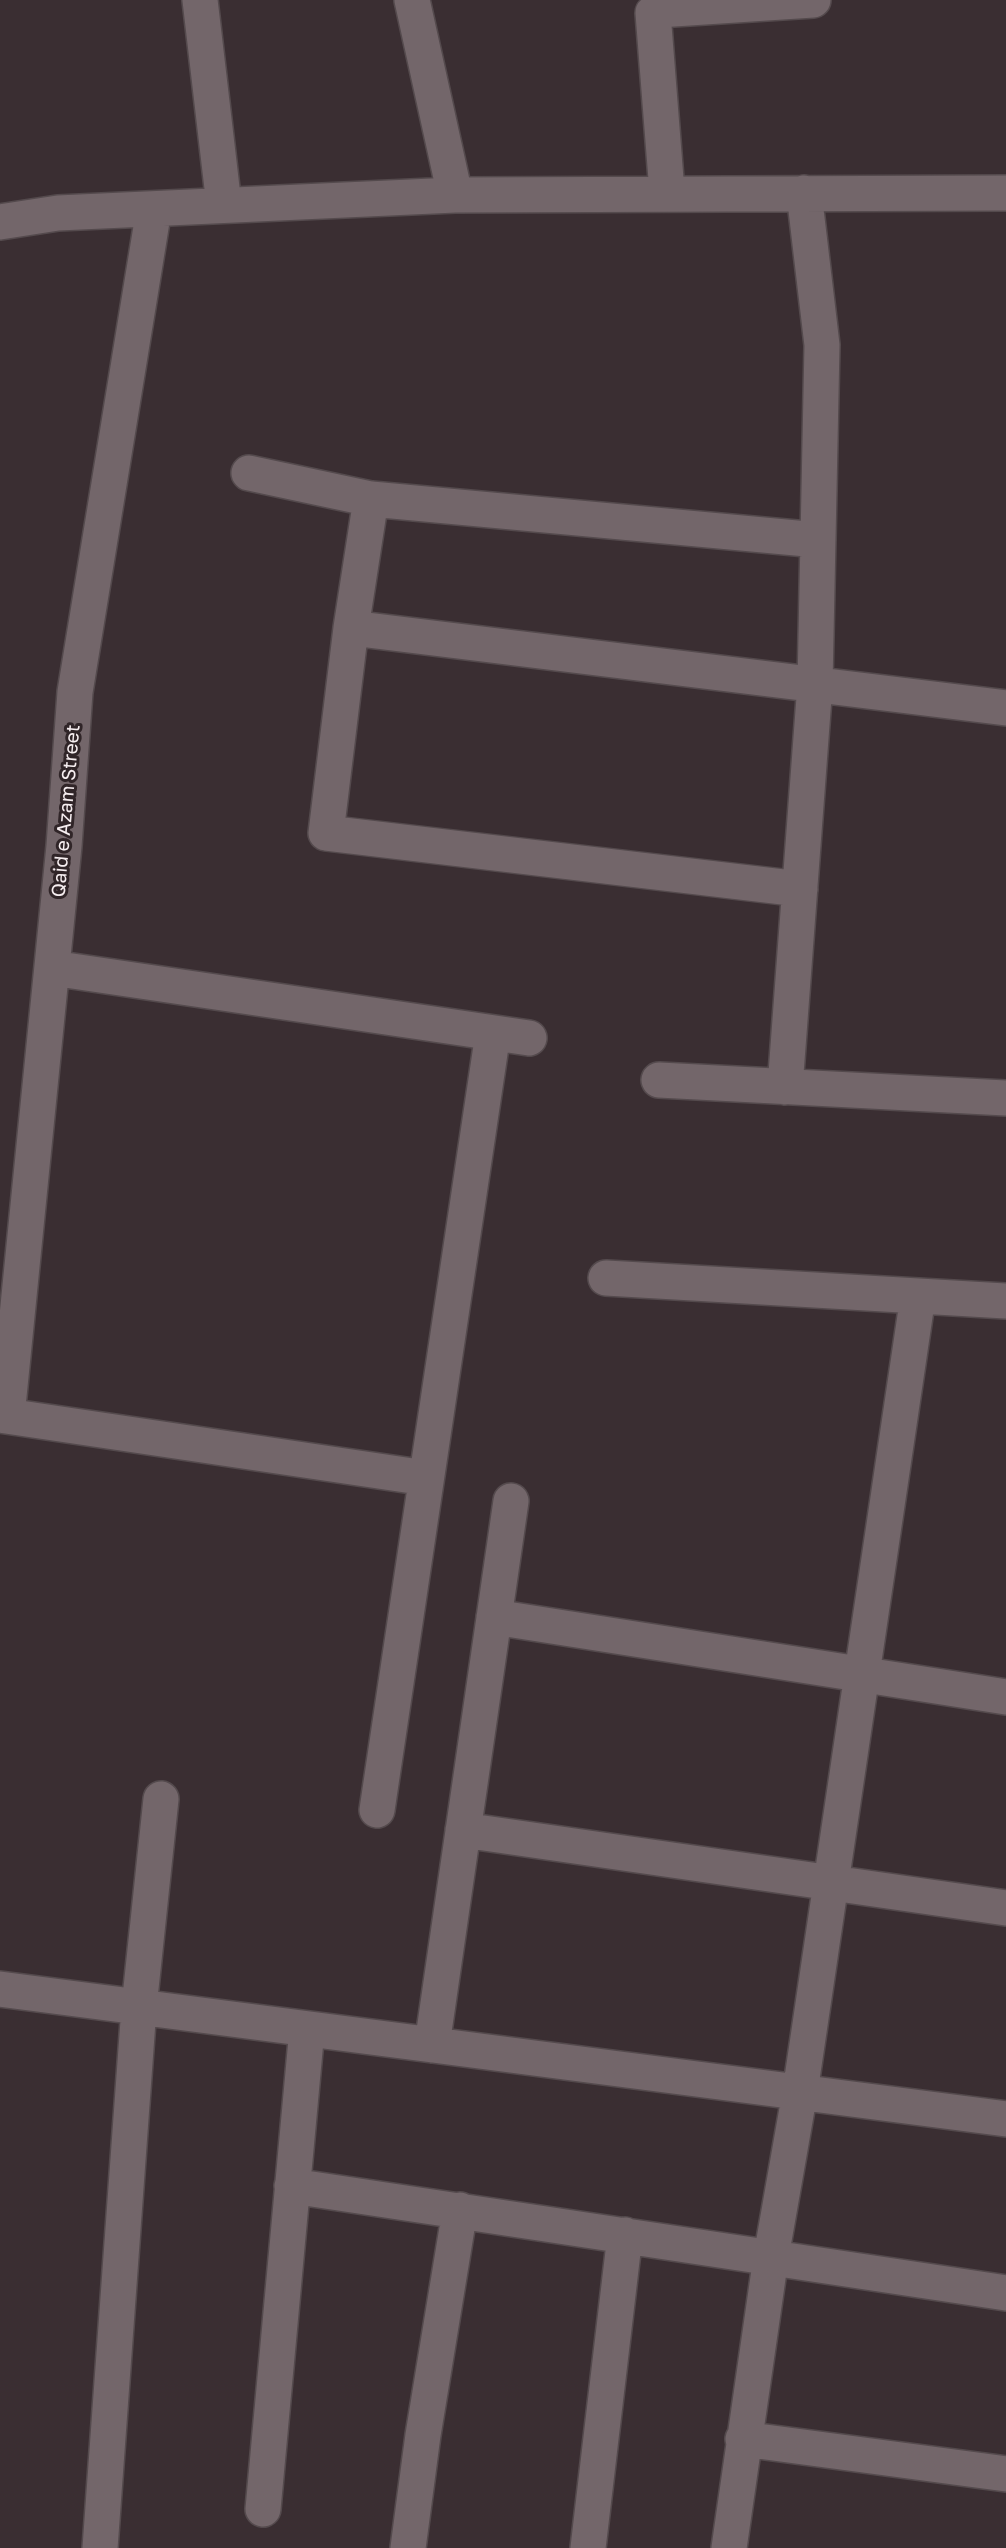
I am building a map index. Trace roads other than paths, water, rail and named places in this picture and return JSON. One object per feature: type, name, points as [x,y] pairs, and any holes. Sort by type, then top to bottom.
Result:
[{"type":"street","points":[[200,0],[224,205]]},
{"type":"street","points":[[412,0],[455,195]]},
{"type":"street","points":[[667,192],[653,13],[658,10],[813,0]]},
{"type":"street","points":[[0,222],[58,213],[455,195],[667,192],[1006,193]]},
{"type":"street","points":[[785,1087],[815,684],[822,345],[804,193]]},
{"type":"street","name":"Qaid e Azam Street","points":[[3,1416],[52,968],[75,692],[154,209]]},
{"type":"street","points":[[249,473],[371,499],[818,540]]},
{"type":"street","points":[[371,499],[351,628],[326,833],[800,889]]},
{"type":"street","points":[[351,628],[1006,708]]},
{"type":"street","points":[[52,968],[529,1038]]},
{"type":"street","points":[[377,1810],[493,1033]]},
{"type":"street","points":[[659,1080],[1006,1098]]},
{"type":"street","points":[[606,1278],[1006,1301]]},
{"type":"street","points":[[729,2548],[743,2440],[800,2092],[918,1296]]},
{"type":"street","points":[[3,1416],[426,1478]]},
{"type":"street","points":[[432,2045],[511,1501]]},
{"type":"street","points":[[494,1617],[1006,1698]]},
{"type":"street","points":[[100,2548],[139,2007],[161,1800]]},
{"type":"street","points":[[463,1830],[1006,1908]]},
{"type":"street","points":[[0,1989],[1006,2119]]},
{"type":"street","points":[[263,2509],[307,2029]]},
{"type":"street","points":[[292,2186],[1006,2293]]},
{"type":"street","points":[[408,2548],[423,2435],[460,2210]]},
{"type":"street","points":[[588,2548],[625,2235]]},
{"type":"street","points":[[743,2440],[1006,2474]]}]
